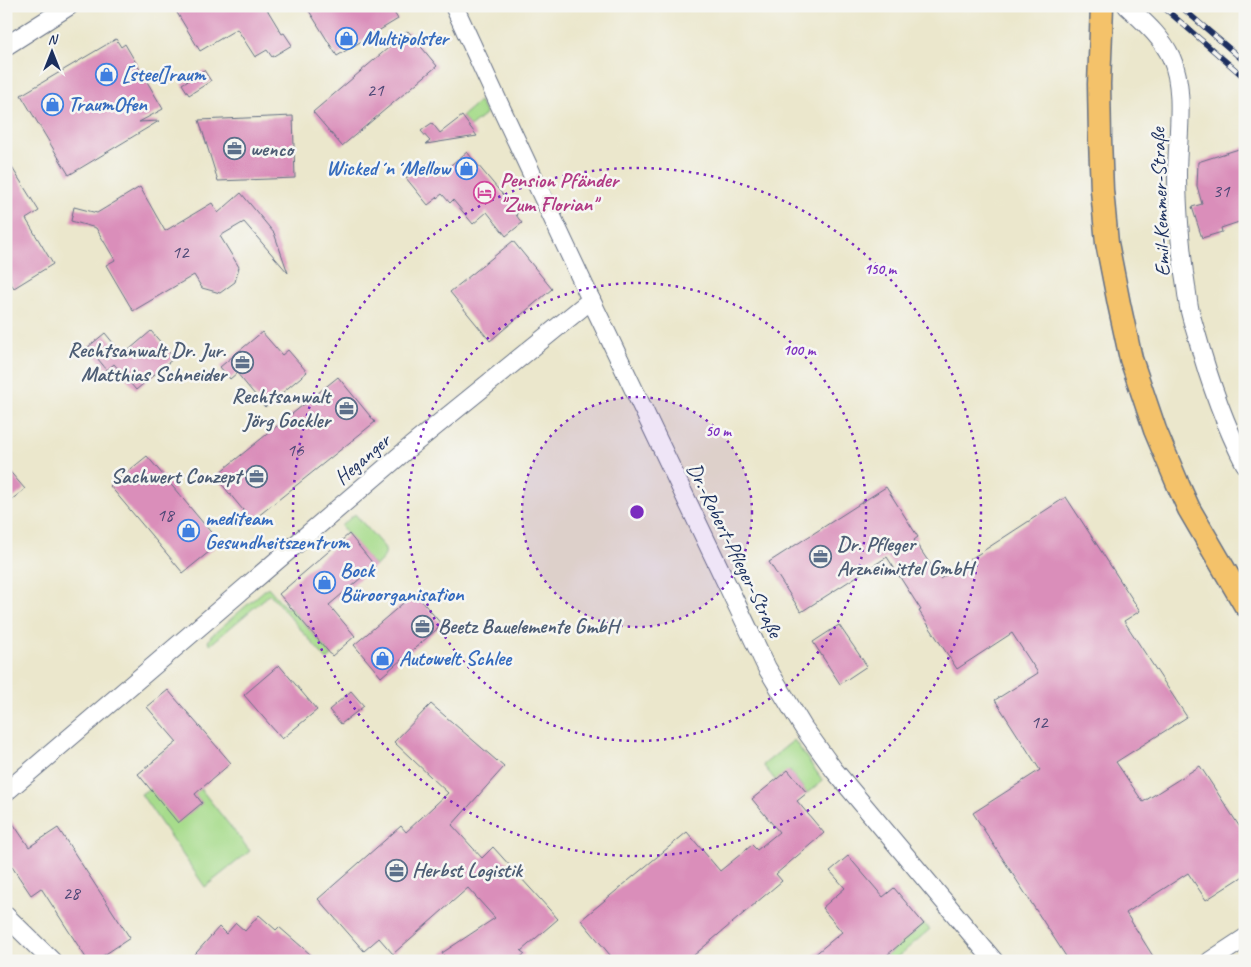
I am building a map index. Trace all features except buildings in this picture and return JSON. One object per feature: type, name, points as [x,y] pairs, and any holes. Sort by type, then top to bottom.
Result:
[{"type":"main road","points":[[1101,12],[1099,84],[1102,190],[1107,243],[1131,359],[1154,430],[1178,487],[1245,605]]},
{"type":"street","points":[[6,46],[69,6]]},
{"type":"street","name":"Dr.-Robert-Pfleger-Straße","points":[[454,6],[500,108],[767,668],[803,728],[834,770],[994,961]]},
{"type":"street","name":"Emil-Kemmer-Straße","points":[[1127,6],[1153,30],[1163,43],[1172,58],[1177,75],[1180,101],[1177,174],[1179,216],[1181,250],[1189,306],[1216,398],[1245,464]]},
{"type":"street","name":"Heganger","points":[[6,792],[411,446],[591,300]]},
{"type":"street","points":[[6,916],[52,961]]},
{"type":"street","points":[[1210,961],[1245,938]]},
{"type":"green space","points":[[479,101],[486,114],[470,127],[462,116]]},
{"type":"green space","points":[[355,514],[384,547],[385,555],[375,566],[341,526]]},
{"type":"green space","points":[[268,587],[286,608],[290,607],[332,656],[327,660],[270,594],[210,645],[208,642],[211,636]]},
{"type":"green space","points":[[794,740],[823,781],[807,793],[789,770],[776,781],[763,765]]},
{"type":"green space","points":[[169,749],[250,851],[205,887],[141,794],[150,788],[178,822],[202,803],[161,754]]},
{"type":"green space","points":[[924,924],[930,929],[893,961],[880,961]]},
{"type":"railway","points":[[1162,6],[1245,78]]},
{"type":"railway","points":[[1180,6],[1245,62]]},
{"type":"place","name":"Multipolster","points":[[346,38]]},
{"type":"place","name":"[steel]raum","points":[[106,74]]},
{"type":"place","name":"TraumOfen","points":[[52,104]]},
{"type":"place","name":"wenco","points":[[234,149]]},
{"type":"place","name":"Wicked´n´Mellow","points":[[466,168]]},
{"type":"place","name":"Pension Pfänder \"Zum Florian\"","points":[[484,192]]},
{"type":"place","name":"Rechtsanwalt Dr. Jur. Matthias Schneider","points":[[242,362]]},
{"type":"place","name":"Rechtsanwalt Jörg Gockler","points":[[346,408]]},
{"type":"place","name":"Sachwert Conzept","points":[[257,476]]},
{"type":"place","name":"mediteam Gesundheitszentrum","points":[[189,530]]},
{"type":"place","name":"Dr. Pfleger Arzneimittel GmbH","points":[[821,556]]},
{"type":"place","name":"Bock Büroorganisation","points":[[324,582]]},
{"type":"place","name":"Beetz Bauelemente GmbH","points":[[422,626]]},
{"type":"place","name":"Autowelt Schlee","points":[[383,658]]},
{"type":"place","name":"Herbst Logistik","points":[[396,870]]}]
